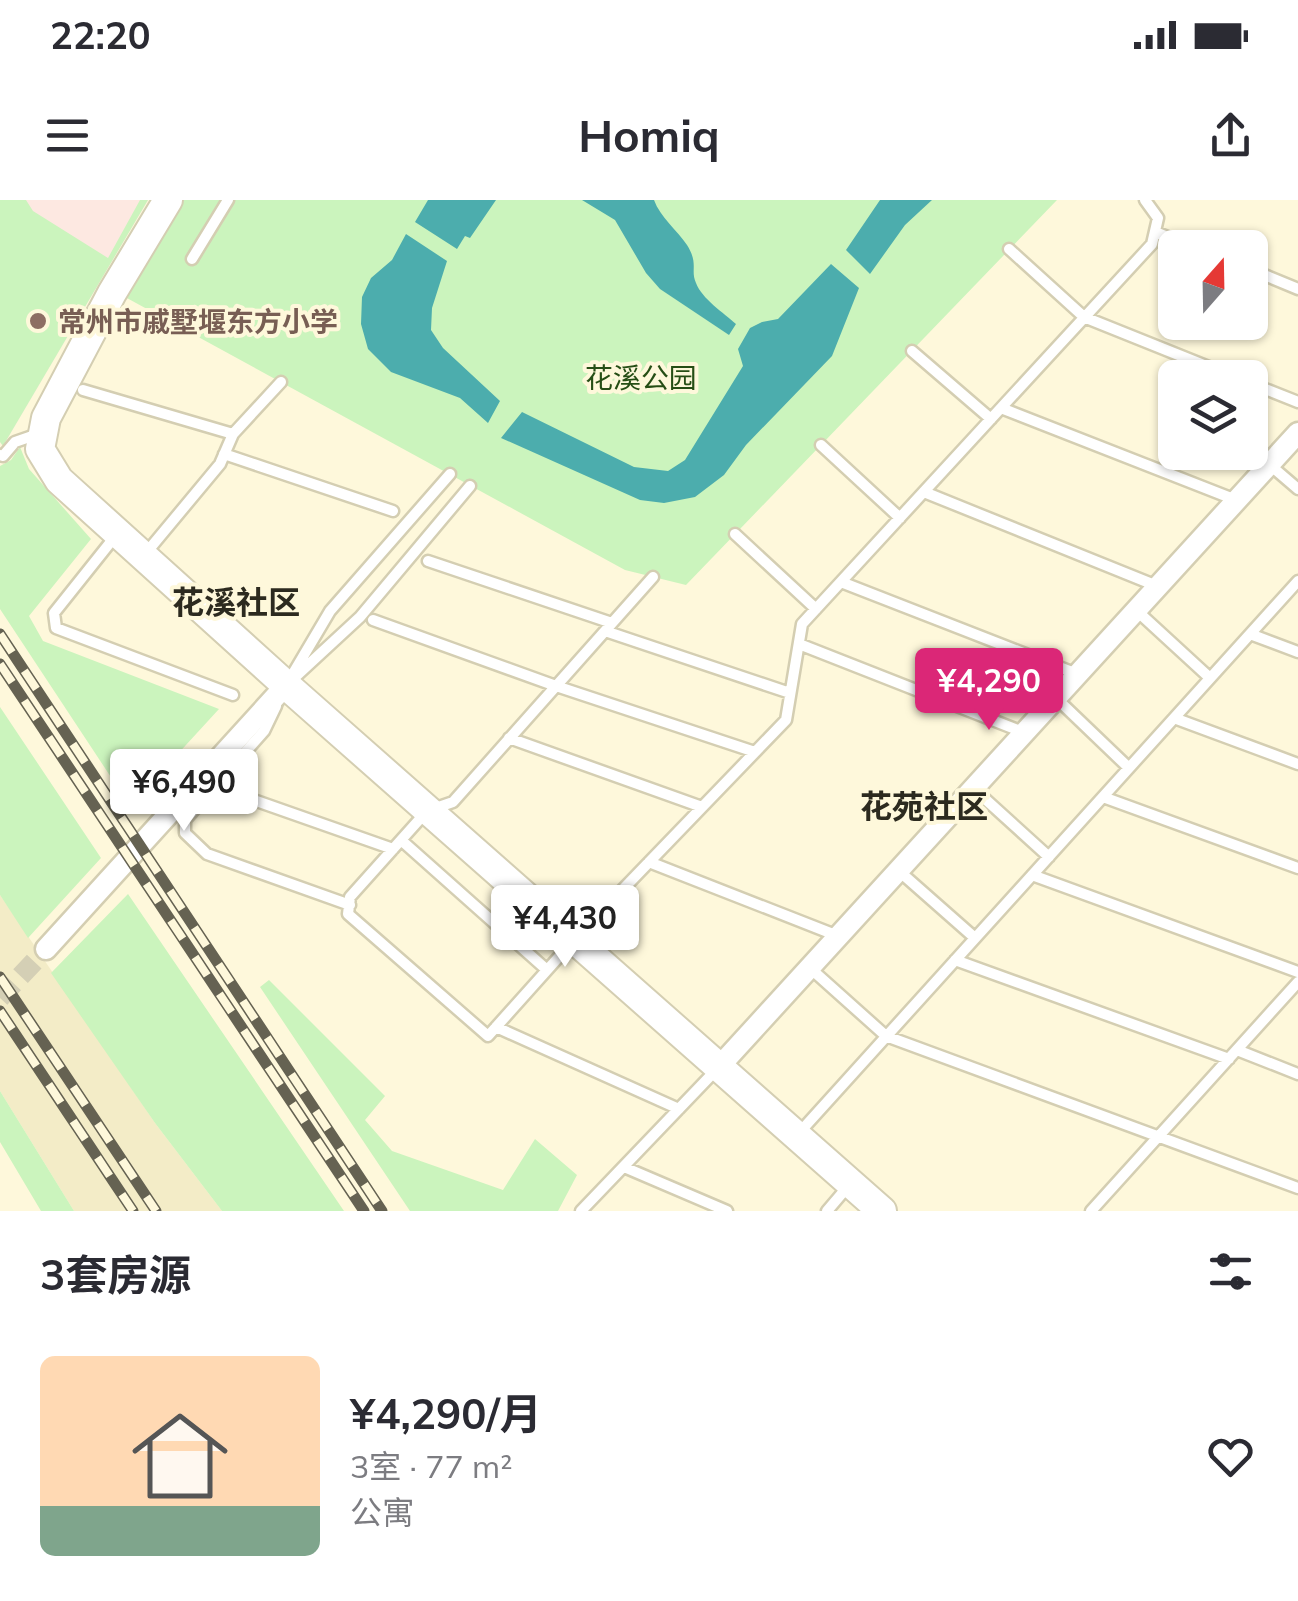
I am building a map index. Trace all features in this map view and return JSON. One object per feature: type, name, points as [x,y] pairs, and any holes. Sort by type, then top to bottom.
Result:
[{"type":"street","points":[[168,200],[112,293],[46,418],[40,449],[59,480],[882,1211]]},
{"type":"street","points":[[718,1068],[1298,433]]},
{"type":"street","points":[[46,950],[286,685]]},
{"type":"lane","points":[[192,259],[228,200]]},
{"type":"lane","points":[[653,577],[453,802],[427,810],[350,897],[348,914],[488,1036],[574,940],[786,720],[802,624],[1152,244],[1158,218],[1146,200]]},
{"type":"lane","points":[[1010,249],[1084,318],[1190,360]]},
{"type":"lane","points":[[1268,277],[1298,288]]},
{"type":"lane","points":[[912,351],[991,419]]},
{"type":"lane","points":[[143,556],[220,464],[233,434],[281,382]]},
{"type":"lane","points":[[83,390],[233,434]]},
{"type":"lane","points":[[1268,390],[1298,402]]},
{"type":"lane","points":[[1000,408],[1236,500]]},
{"type":"lane","points":[[0,456],[15,442],[43,432]]},
{"type":"lane","points":[[820,445],[900,518]]},
{"type":"lane","points":[[224,454],[393,512]]},
{"type":"lane","points":[[1269,464],[1298,489]]},
{"type":"lane","points":[[350,904],[207,854],[185,833],[184,820],[264,731],[286,685],[330,612],[450,474]]},
{"type":"lane","points":[[286,685],[360,616],[470,486]]},
{"type":"lane","points":[[924,492],[1157,586]]},
{"type":"lane","points":[[118,534],[54,614],[56,628],[233,695]]},
{"type":"lane","points":[[735,534],[816,608]]},
{"type":"lane","points":[[428,562],[790,692]]},
{"type":"lane","points":[[796,1136],[1298,581]]},
{"type":"lane","points":[[841,582],[1076,674]]},
{"type":"lane","points":[[1136,609],[1210,678]]},
{"type":"lane","points":[[373,620],[754,752]]},
{"type":"lane","points":[[1250,634],[1298,652]]},
{"type":"lane","points":[[799,644],[1024,732]]},
{"type":"lane","points":[[1056,697],[1129,768]]},
{"type":"lane","points":[[1174,718],[1298,764]]},
{"type":"lane","points":[[509,738],[702,807]]},
{"type":"lane","points":[[214,786],[397,845],[548,970]]},
{"type":"lane","points":[[973,788],[1048,857]]},
{"type":"lane","points":[[1103,797],[1298,868]]},
{"type":"lane","points":[[649,862],[838,936]]},
{"type":"lane","points":[[898,870],[975,938]]},
{"type":"lane","points":[[1032,875],[1298,972]]},
{"type":"lane","points":[[955,960],[1298,1074]]},
{"type":"lane","points":[[810,968],[886,1036],[1298,1188]]},
{"type":"lane","points":[[1091,1211],[1298,982]]},
{"type":"lane","points":[[496,1028],[679,1109]]},
{"type":"lane","points":[[581,1211],[718,1068]]},
{"type":"lane","points":[[624,1166],[727,1211]]},
{"type":"lane","points":[[826,1211],[850,1184]]},
{"type":"shaded area","name":"常州市戚墅堰东方小学","points":[[0,200],[148,200],[3,446],[0,442]]},
{"type":"shaded area","points":[[0,895],[155,1123],[222,1211],[74,1211],[0,1091]]},
{"type":"green space","name":"常州市戚墅堰东方小学","points":[[0,200],[26,200],[33,211],[108,258],[140,200],[148,200],[3,446],[0,442]]},
{"type":"green space","name":"花溪公园","points":[[182,200],[1057,200],[686,585],[625,570],[125,297]]},
{"type":"green space","points":[[20,447],[29,469],[91,539],[29,616],[43,641],[219,709],[130,806],[0,609],[0,466],[11,460]]},
{"type":"green space","points":[[0,707],[101,858],[28,938],[0,895]]},
{"type":"green space","points":[[128,894],[344,1211],[222,1211],[155,1123],[51,973]]},
{"type":"green space","points":[[269,980],[385,1096],[365,1120],[392,1151],[503,1190],[535,1139],[577,1175],[558,1211],[410,1211],[260,987]]},
{"type":"green space","points":[[0,1091],[74,1211],[41,1211],[0,1142]]},
{"type":"water","points":[[428,200],[496,200],[470,238],[465,236],[457,249],[415,222]]},
{"type":"water","points":[[582,200],[654,200],[691,252],[699,289],[736,324],[729,335],[660,289],[615,220]]},
{"type":"water","points":[[880,200],[932,200],[905,225],[870,274],[846,250]]},
{"type":"water","points":[[406,234],[447,261],[432,308],[431,330],[443,348],[500,401],[488,423],[460,398],[391,372],[368,349],[361,324],[362,297],[371,278],[392,260]]},
{"type":"water","points":[[831,264],[859,288],[832,356],[746,445],[724,475],[695,497],[664,503],[640,500],[501,438],[522,412],[634,467],[668,471],[685,460],[743,366],[738,349],[750,328],[778,319]]},
{"type":"tunnel","points":[[0,998],[46,949]]},
{"type":"railway","points":[[0,634],[382,1211]]},
{"type":"railway","points":[[0,664],[364,1211]]},
{"type":"railway","points":[[0,977],[156,1211]]},
{"type":"railway","points":[[0,1011],[133,1211]]},
{"type":"place","name":"常州市戚墅堰东方小学","points":[[38,321]]},
{"type":"district","name":"花溪社区","points":[[236,602]]},
{"type":"district","name":"花苑社区","points":[[924,806]]}]
